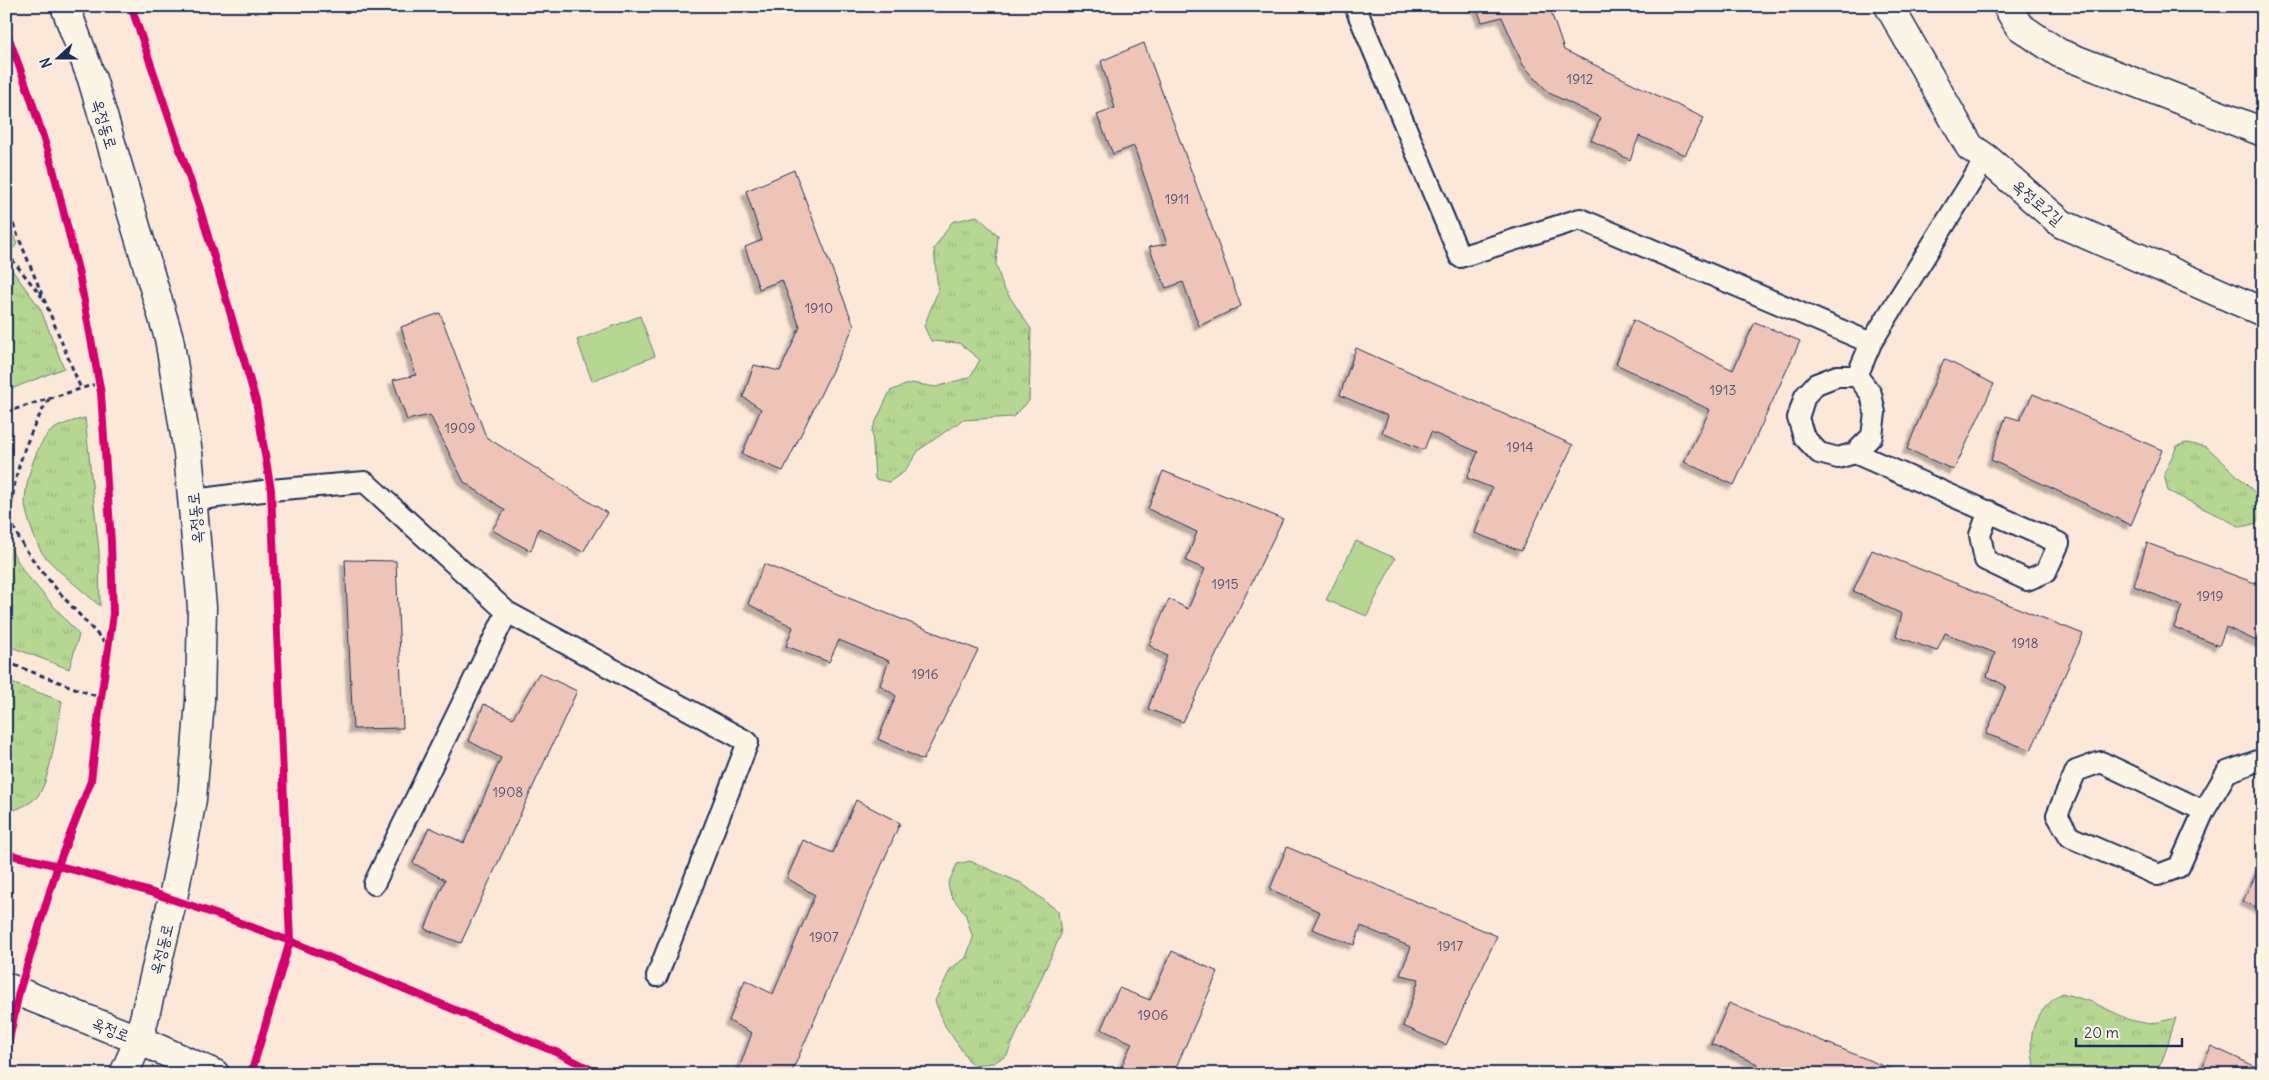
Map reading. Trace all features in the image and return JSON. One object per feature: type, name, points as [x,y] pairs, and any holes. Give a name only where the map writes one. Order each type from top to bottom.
[{"type":"street","name":"옥정동로","points":[[65,6],[92,79],[169,338],[194,500],[202,607],[200,701],[192,799],[173,898],[139,1040],[124,1074]]},
{"type":"street","name":"옥정로2길","points":[[1889,6],[1970,147],[1986,158],[2062,224],[2263,312]]},
{"type":"street","points":[[2007,6],[2020,26],[2059,54],[2263,132]]},
{"type":"street","name":"옥정로","points":[[6,987],[139,1040],[215,1074]]},
{"type":"lane","points":[[1357,11],[1460,257],[1580,219],[1871,343]]},
{"type":"lane","points":[[1857,376],[1871,343],[1986,158]]},
{"type":"lane","points":[[1836,376],[1857,376],[1871,394],[1875,413],[1872,436],[1856,453],[1838,458],[1819,453],[1804,437],[1798,418],[1805,396],[1816,384],[1836,376]]},
{"type":"lane","points":[[1856,453],[1989,511]]},
{"type":"lane","points":[[194,500],[271,490],[366,482],[507,612],[748,742],[657,976]]},
{"type":"lane","points":[[374,884],[507,612]]},
{"type":"lane","points":[[2204,811],[2101,762],[2076,772],[2058,815],[2070,837],[2158,875],[2180,867],[2204,811],[2226,772],[2263,758]]},
{"type":"path","points":[[6,208],[81,389]]},
{"type":"path","points":[[6,252],[45,302]]},
{"type":"path","points":[[97,374],[101,393]]},
{"type":"path","points":[[6,412],[99,383]]},
{"type":"path","points":[[49,399],[37,419],[20,460],[11,517],[19,539],[37,565],[108,647]]},
{"type":"path","points":[[6,662],[101,697]]},
{"type":"green space","points":[[977,216],[998,235],[996,264],[1003,287],[1031,329],[1029,401],[1013,417],[962,420],[919,450],[904,472],[889,482],[875,479],[872,430],[890,391],[911,383],[936,387],[970,377],[980,360],[959,343],[931,341],[924,326],[938,291],[934,249],[952,222]]},
{"type":"green space","points":[[6,219],[17,244],[12,250],[6,242]]},
{"type":"green space","points":[[6,262],[40,308],[64,368],[6,391]]},
{"type":"green space","points":[[640,316],[655,356],[592,381],[577,340]]},
{"type":"green space","points":[[85,418],[99,551],[100,606],[43,554],[37,544],[25,504],[25,495],[35,455],[45,438],[58,427]]},
{"type":"green space","points":[[2186,443],[2207,447],[2263,500],[2257,523],[2241,527],[2168,491],[2164,474],[2177,446]]},
{"type":"green space","points":[[6,541],[24,572],[79,635],[69,669],[6,645]]},
{"type":"green space","points":[[1356,541],[1395,558],[1367,616],[1326,600]]},
{"type":"green space","points":[[6,681],[62,701],[50,766],[42,790],[30,802],[6,814]]},
{"type":"green space","points":[[970,861],[1021,883],[1058,911],[1061,934],[1007,1055],[993,1063],[972,1065],[945,1026],[935,1001],[951,968],[966,958],[973,938],[965,913],[951,896],[948,884],[957,864]]},
{"type":"green space","points":[[2062,993],[2092,1002],[2130,1020],[2150,1024],[2176,1018],[2162,1062],[2153,1074],[2047,1074],[2035,1068],[2031,1045],[2034,1025],[2044,1008]]},
{"type":"building","points":[[1476,6],[1549,6],[1564,50],[1704,118],[1685,155],[1639,136],[1630,160],[1591,140],[1601,118],[1549,93],[1523,65],[1502,17],[1482,22]]},
{"type":"building","points":[[1144,43],[1241,306],[1199,326],[1183,282],[1166,288],[1149,247],[1167,244],[1134,146],[1113,154],[1097,115],[1115,108],[1101,61]]},
{"type":"building","points":[[794,170],[854,326],[783,471],[742,454],[761,409],[743,397],[754,365],[780,371],[800,327],[782,280],[759,289],[745,247],[762,240],[746,191]]},
{"type":"building","points":[[440,313],[486,437],[607,513],[583,552],[539,528],[531,551],[492,530],[505,510],[464,482],[430,415],[407,420],[393,380],[416,375],[401,327]]},
{"type":"building","points":[[1633,320],[1733,370],[1755,322],[1800,341],[1734,485],[1684,462],[1710,410],[1616,364]]},
{"type":"building","points":[[1356,348],[1573,445],[1521,551],[1475,533],[1492,488],[1467,478],[1478,452],[1431,432],[1424,450],[1382,433],[1388,416],[1340,395]]},
{"type":"building","points":[[1944,359],[1994,384],[1954,470],[1907,449]]},
{"type":"building","points":[[2033,394],[2162,450],[2131,525],[1991,460],[2006,416],[2020,420]]},
{"type":"building","points":[[1163,471],[1283,519],[1183,722],[1148,709],[1167,656],[1149,645],[1169,599],[1188,609],[1205,569],[1186,561],[1197,532],[1148,509]]},
{"type":"building","points":[[2147,543],[2263,586],[2263,644],[2226,627],[2219,646],[2174,627],[2182,606],[2134,586]]},
{"type":"building","points":[[1872,550],[2083,634],[2031,750],[1986,734],[2006,686],[1987,676],[1995,653],[1945,633],[1937,651],[1896,636],[1902,614],[1853,591]]},
{"type":"building","points":[[345,560],[396,561],[403,728],[353,729]]},
{"type":"building","points":[[764,564],[978,650],[923,760],[878,739],[896,696],[880,685],[889,661],[839,640],[829,662],[786,646],[793,627],[748,604]]},
{"type":"building","points":[[539,673],[577,691],[461,943],[425,929],[445,880],[413,863],[429,827],[464,843],[501,758],[469,741],[484,704],[513,718]]},
{"type":"building","points":[[856,800],[900,823],[791,1074],[737,1074],[752,1033],[729,1021],[745,980],[773,994],[815,895],[787,878],[803,840],[833,853]]},
{"type":"building","points":[[1287,847],[1497,936],[1446,1045],[1403,1026],[1419,979],[1400,975],[1411,947],[1361,926],[1354,945],[1312,929],[1320,912],[1270,889]]},
{"type":"building","points":[[2263,860],[2263,910],[2243,901]]},
{"type":"building","points":[[1172,951],[1218,972],[1173,1074],[1118,1074],[1132,1043],[1101,1029],[1119,988],[1150,1000]]},
{"type":"building","points":[[1729,1003],[1903,1074],[1756,1074],[1758,1064],[1711,1044]]},
{"type":"building","points":[[2211,1046],[2263,1070],[2263,1074],[2200,1074]]},
{"type":"cycle path","points":[[131,6],[200,209],[256,401],[271,490],[290,941],[558,1053],[600,1074]]},
{"type":"cycle path","points":[[6,30],[52,165],[79,274],[101,393],[111,542],[113,614],[91,781],[58,865],[19,992],[6,1055]]},
{"type":"cycle path","points":[[6,854],[114,881],[184,903],[290,941],[251,1074]]}]
